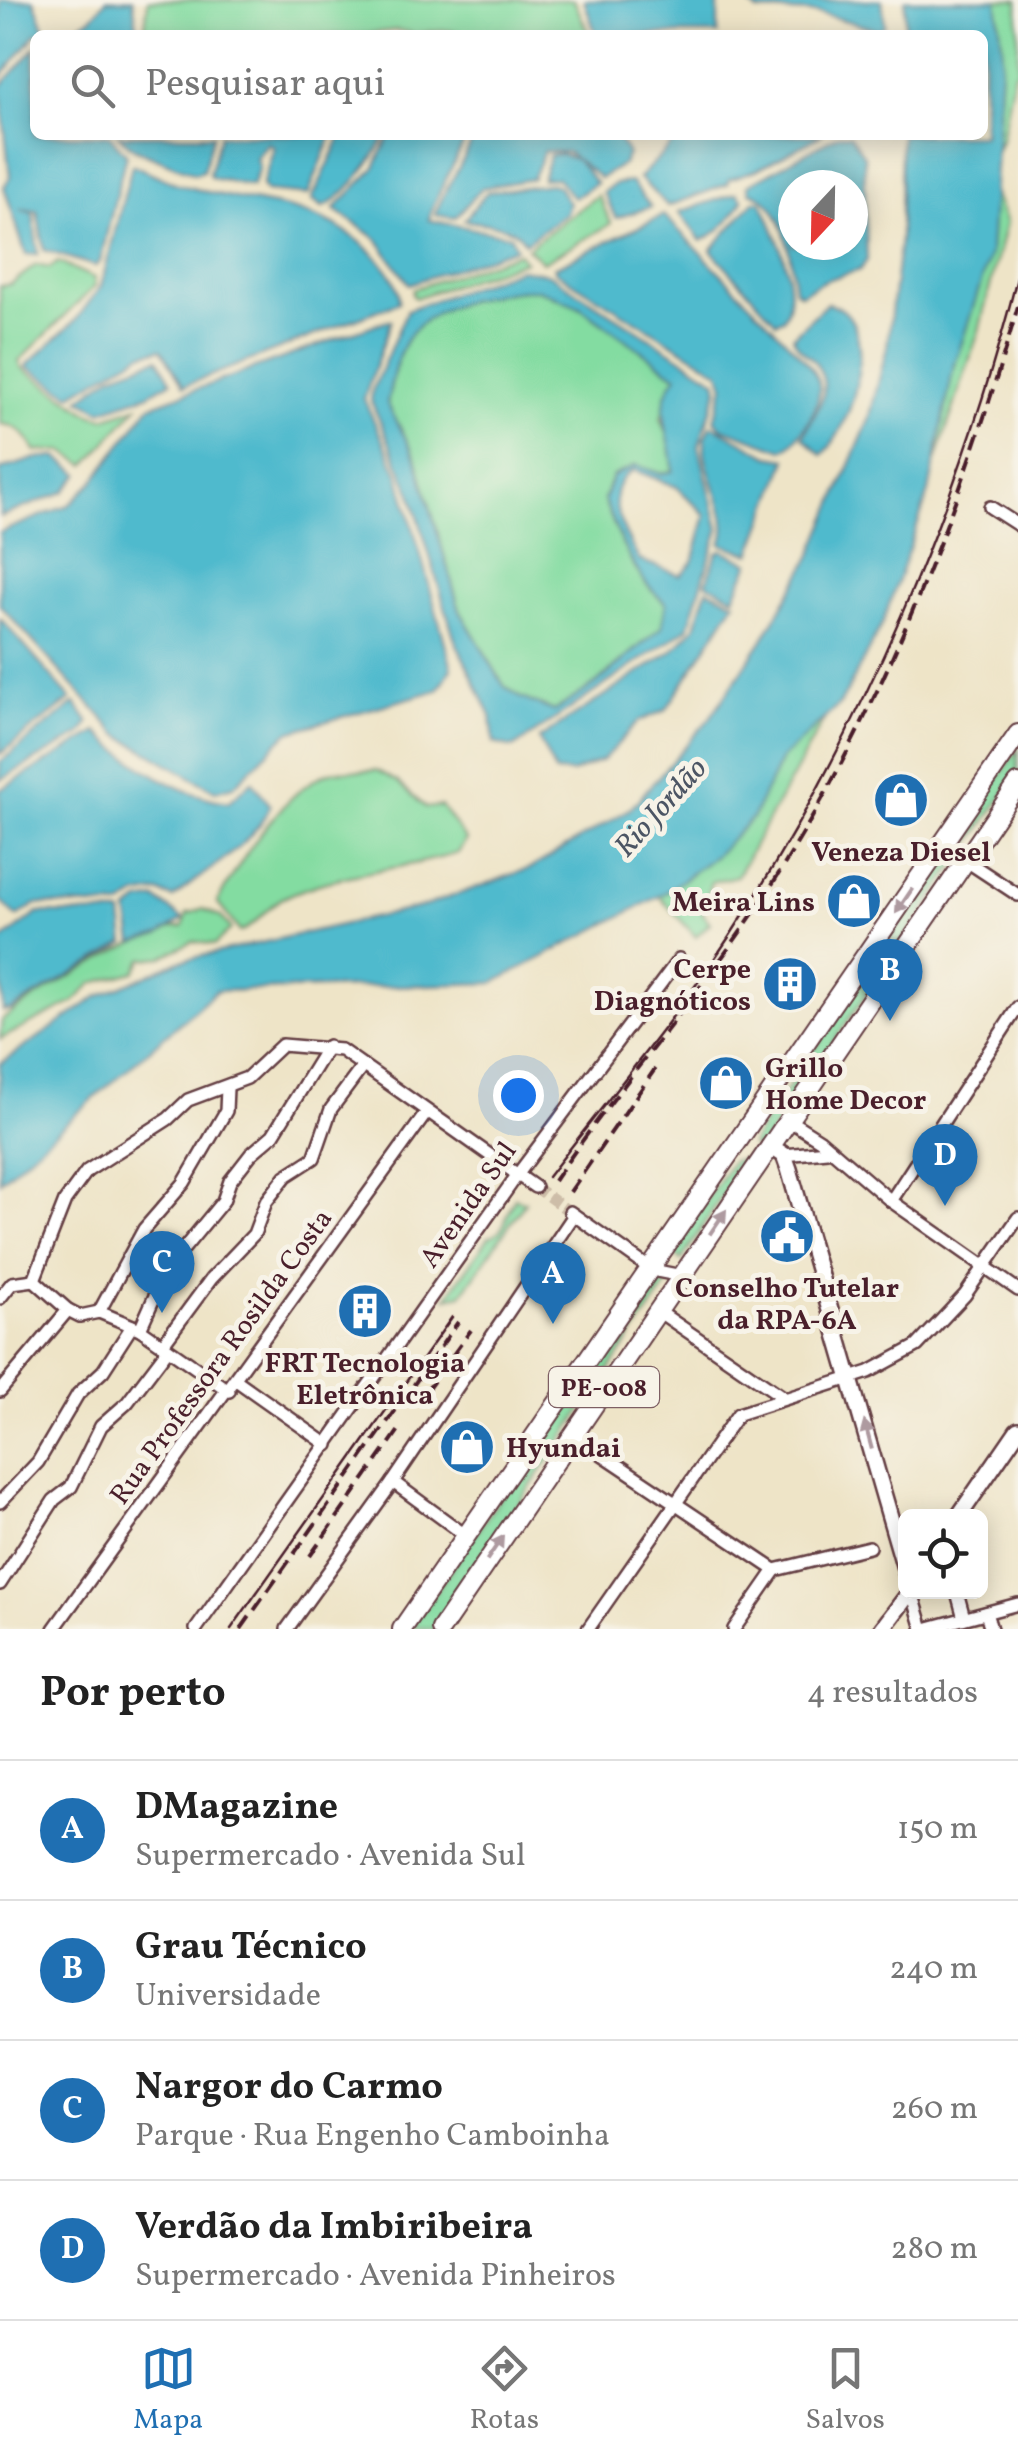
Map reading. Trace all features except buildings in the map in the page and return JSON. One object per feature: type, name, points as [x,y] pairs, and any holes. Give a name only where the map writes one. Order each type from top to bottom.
[{"type":"highway","name":"PE-008","points":[[402,1629],[1018,734]]},
{"type":"highway","name":"PE-008","points":[[441,1629],[571,1433],[777,1150],[787,1119],[1018,784]]},
{"type":"highway","points":[[730,1156],[777,1150]]},
{"type":"main road","points":[[777,1150],[852,1378],[898,1547]]},
{"type":"main road","points":[[964,1509],[1018,1430]]},
{"type":"main road","points":[[892,1529],[898,1535]]},
{"type":"main road","points":[[882,1629],[906,1599]]},
{"type":"street","points":[[990,506],[1018,526]]},
{"type":"street","points":[[965,860],[1018,895]]},
{"type":"street","name":"Avenida Sul","points":[[196,1629],[518,1174],[679,959]]},
{"type":"street","points":[[891,1202],[1018,1007]]},
{"type":"street","points":[[34,1280],[61,1208],[82,1176],[172,1116],[188,1100],[247,1078],[282,1045],[341,1050],[536,1187]]},
{"type":"street","points":[[0,1502],[38,1462],[78,1394],[136,1328],[167,1269],[200,1233],[251,1154],[273,1134],[328,1046]]},
{"type":"street","points":[[0,1584],[54,1500],[71,1487],[101,1426],[128,1402],[211,1279],[254,1234],[266,1202],[286,1176],[314,1158],[331,1109],[363,1066]]},
{"type":"street","points":[[98,1312],[144,1229],[184,1183],[226,1110],[227,1088]]},
{"type":"street","points":[[208,1094],[226,1110]]},
{"type":"street","name":"Rua Professora Rosilda Costa","points":[[54,1629],[427,1112]]},
{"type":"street","points":[[787,1119],[820,1140],[891,1202],[1018,1290]]},
{"type":"street","points":[[777,1150],[827,1150]]},
{"type":"street","points":[[287,1629],[394,1482],[572,1213],[652,1270],[682,1276]]},
{"type":"street","points":[[588,1629],[738,1414],[852,1378],[918,1346],[940,1326],[1018,1218]]},
{"type":"street","points":[[0,1298],[12,1283],[34,1280],[68,1310],[80,1316],[98,1312],[136,1328],[328,1446]]},
{"type":"street","points":[[0,1390],[68,1310]]},
{"type":"street","points":[[658,1311],[783,1397]]},
{"type":"street","points":[[571,1433],[776,1570]]},
{"type":"street","points":[[394,1482],[465,1535]]},
{"type":"street","points":[[734,1629],[776,1570],[868,1548]]},
{"type":"street","points":[[913,1599],[924,1629],[1018,1604]]},
{"type":"street","points":[[959,1599],[964,1618]]},
{"type":"street","points":[[986,1612],[991,1629]]},
{"type":"green space","points":[[148,0],[574,0],[587,30],[397,30],[145,30]]},
{"type":"green space","points":[[985,0],[1018,0],[1018,71],[1014,72],[1001,141],[987,175],[1006,223],[979,331],[931,476],[845,682],[737,876],[711,882],[702,912],[710,923],[696,937],[650,886],[911,497],[955,365],[982,140],[988,140],[988,30],[985,30]]},
{"type":"green space","points":[[598,195],[611,223],[606,227],[543,262],[527,248]]},
{"type":"green space","points":[[519,253],[525,261],[415,298],[412,294],[413,289]]},
{"type":"green space","points":[[58,262],[94,278],[95,286],[19,361],[21,367],[90,414],[104,418],[137,407],[86,465],[63,451],[35,451],[21,432],[0,424],[0,286],[11,284],[36,265],[50,268]]},
{"type":"green space","points":[[538,289],[580,307],[677,376],[661,418],[673,447],[673,471],[661,474],[636,465],[612,477],[604,500],[636,569],[666,604],[662,627],[597,683],[554,711],[521,698],[504,686],[460,611],[416,458],[387,403],[401,351],[420,324],[468,300]]},
{"type":"green space","points":[[1018,749],[1018,774],[759,1150],[751,1145],[758,1132]]},
{"type":"green space","points":[[376,770],[398,782],[426,808],[441,806],[466,840],[458,853],[304,889],[277,901],[240,932],[217,902],[280,810],[296,793],[330,772]]},
{"type":"green space","points":[[203,909],[221,917],[231,929],[215,945],[193,941],[163,957],[143,959],[135,972],[93,983],[74,1002],[0,1039],[2,1020],[17,1010],[120,950],[183,927],[187,914]]},
{"type":"green space","points":[[745,1159],[682,1260],[671,1252],[732,1161]]},
{"type":"green space","points":[[515,1198],[525,1202],[462,1294],[447,1297],[489,1237],[503,1226]]},
{"type":"green space","points":[[654,1274],[667,1285],[434,1629],[411,1627]]},
{"type":"water","points":[[0,0],[34,0],[45,30],[30,30],[30,41],[0,78]]},
{"type":"water","points":[[106,0],[133,0],[137,30],[70,30],[91,18]]},
{"type":"water","points":[[584,0],[718,0],[718,30],[594,30]]},
{"type":"water","points":[[882,0],[885,25],[879,30],[818,13],[758,11],[746,2]]},
{"type":"water","name":"Rio Jordão","points":[[905,0],[997,0],[1002,47],[990,254],[953,370],[929,492],[883,622],[841,703],[781,759],[753,817],[715,856],[665,893],[493,983],[216,991],[0,1181],[0,1064],[97,997],[180,961],[425,906],[531,868],[630,809],[710,718],[762,641],[811,557],[869,420],[887,347],[900,239],[901,140],[988,140],[988,30],[905,30]]},
{"type":"water","points":[[30,54],[30,140],[113,140],[126,154],[100,262],[95,266],[44,250],[37,211],[20,209],[33,213],[38,254],[26,255],[4,187],[10,177],[0,87]]},
{"type":"water","points":[[124,140],[212,140],[203,171],[195,174],[134,149]]},
{"type":"water","points":[[219,140],[330,140],[308,195],[266,191],[262,185],[274,148],[268,143],[256,158],[259,168],[252,186],[212,178],[209,174]]},
{"type":"water","points":[[340,140],[383,140],[340,196],[323,207],[312,199]]},
{"type":"water","points":[[388,140],[465,140],[429,220],[511,236],[516,248],[409,284],[377,239],[334,209],[374,169]]},
{"type":"water","points":[[472,140],[618,140],[628,154],[623,164],[600,178],[567,152],[544,151],[532,179],[482,188],[455,218],[435,215]]},
{"type":"water","points":[[676,140],[813,140],[756,170],[729,179],[728,184],[668,206],[639,178]]},
{"type":"water","points":[[829,140],[853,140],[864,156],[864,170],[778,170],[778,218],[762,198],[750,192],[748,185]]},
{"type":"water","points":[[550,155],[577,160],[596,183],[574,198],[557,178],[542,179]]},
{"type":"water","points":[[132,165],[175,183],[284,207],[334,225],[358,240],[384,265],[396,285],[399,302],[184,386],[161,349],[141,354],[71,395],[26,366],[76,320],[101,286]]},
{"type":"water","points":[[631,182],[651,207],[616,218],[603,192],[615,184]]},
{"type":"water","points":[[558,186],[569,204],[566,213],[525,243],[507,228],[464,220],[487,192]]},
{"type":"water","points":[[737,193],[743,200],[735,213],[701,241],[679,212]]},
{"type":"water","points":[[754,201],[761,201],[778,242],[778,260],[784,260],[788,276],[790,291],[783,319],[776,322],[711,250]]},
{"type":"water","points":[[664,215],[817,377],[815,409],[804,429],[783,450],[722,428],[714,420],[724,386],[720,372],[556,272],[554,267]]},
{"type":"water","points":[[790,260],[867,260],[860,270],[826,280],[800,294],[795,290]]},
{"type":"water","points":[[520,269],[549,274],[716,380],[718,388],[699,446],[719,529],[688,628],[513,748],[494,743],[491,716],[455,640],[410,490],[371,401],[407,310]],"holes":[[[538,289],[580,307],[677,376],[669,388],[664,411],[673,471],[661,474],[636,465],[612,477],[604,500],[636,569],[666,604],[662,627],[597,683],[554,711],[521,698],[504,686],[460,611],[416,458],[387,403],[401,351],[420,324],[468,300]],[[634,470],[677,487],[706,515],[693,562],[680,575],[639,560],[622,524],[617,512],[617,489]]]},
{"type":"water","points":[[827,303],[845,312],[855,327],[859,349],[858,373],[845,421],[822,455],[803,437],[822,400],[824,382],[814,361],[793,336]]},
{"type":"water","points":[[391,321],[364,399],[398,473],[452,668],[438,690],[288,732],[234,786],[215,791],[117,734],[0,605],[0,532],[69,505],[94,481],[150,406]]},
{"type":"water","points":[[158,358],[171,381],[147,395],[101,411],[80,399],[112,375]]},
{"type":"water","points":[[712,425],[769,456],[787,459],[751,554],[721,544],[723,514],[705,452]]},
{"type":"water","points":[[57,457],[80,474],[64,492],[0,517],[0,470],[37,458]]},
{"type":"water","points":[[722,550],[750,563],[734,597],[706,583],[717,553]]},
{"type":"water","points":[[707,589],[735,602],[666,710],[639,721],[603,760],[572,773],[555,772],[539,739],[672,651],[695,627]]},
{"type":"water","points":[[0,618],[71,699],[0,754]]},
{"type":"water","points":[[75,703],[89,723],[81,734],[0,780],[0,762]]},
{"type":"water","points":[[97,732],[142,767],[176,786],[229,802],[252,781],[270,805],[241,844],[173,898],[158,892],[137,896],[120,907],[36,904],[17,917],[0,900],[0,790]]},
{"type":"water","points":[[156,899],[183,919],[160,935],[133,943],[128,911],[140,902]]},
{"type":"water","points":[[38,913],[122,914],[125,943],[11,1010],[3,1011],[0,942]]},
{"type":"tunnel","points":[[535,1187],[570,1212]]},
{"type":"tram line","points":[[548,1177],[710,965],[778,858],[822,779],[901,616],[936,531],[967,446],[1018,274]]},
{"type":"tram line","points":[[231,1629],[452,1317]]},
{"type":"railway","points":[[554,1181],[755,911],[820,804],[919,596],[972,452],[1018,306]]},
{"type":"railway","points":[[570,1192],[655,1069]]},
{"type":"railway","points":[[241,1629],[458,1322]]},
{"type":"railway","points":[[425,1393],[471,1330]]},
{"type":"railway","points":[[310,1556],[399,1430]]},
{"type":"place","name":"Veneza Diesel","points":[[901,800]]},
{"type":"place","name":"Meira Lins","points":[[854,901]]},
{"type":"place","name":"Cerpe Diagnóticos","points":[[790,984]]},
{"type":"place","name":"Grau Técnico","points":[[890,1021]]},
{"type":"place","name":"Grillo Home Decor","points":[[726,1083]]},
{"type":"place","name":"Verdão da Imbiribeira","points":[[945,1206]]},
{"type":"place","name":"Conselho Tutelar da RPA-6A","points":[[787,1236]]},
{"type":"place","name":"FRT Tecnologia Eletrônica","points":[[365,1311]]},
{"type":"place","name":"Nargor do Carmo","points":[[162,1313]]},
{"type":"place","name":"DMagazine","points":[[553,1324]]},
{"type":"place","name":"Hyundai","points":[[467,1447]]}]
